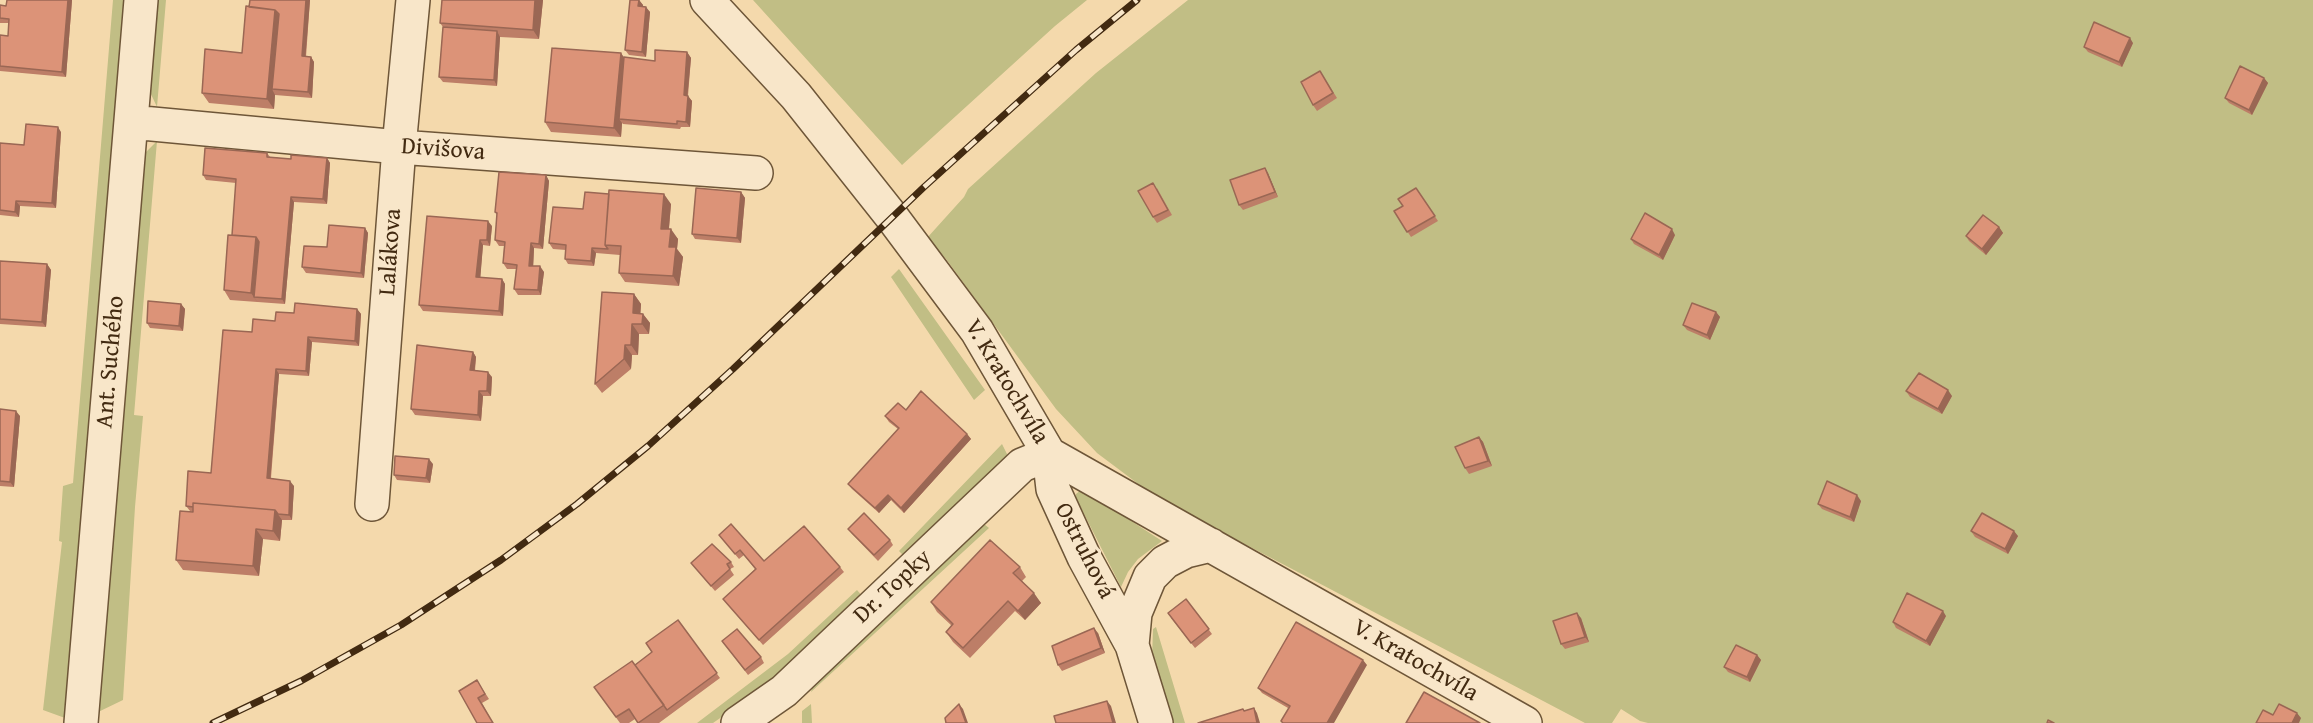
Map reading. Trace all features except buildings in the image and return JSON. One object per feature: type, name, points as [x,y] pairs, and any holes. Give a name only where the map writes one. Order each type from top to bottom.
[{"type":"street","name":"Ant. Suchého","points":[[81,723],[141,0]]},
{"type":"street","name":"Lalákova","points":[[372,504],[399,147],[413,0]]},
{"type":"street","name":"V. Kratochvíla","points":[[707,0],[796,96],[906,236],[976,331],[1049,454],[1525,723]]},
{"type":"street","name":"Divišova","points":[[131,123],[399,147],[756,173]]},
{"type":"street","name":"Ostruhová","points":[[1049,454],[1053,489],[1084,557],[1132,645],[1156,723]]},
{"type":"street","name":"Dr. Topky","points":[[738,723],[784,691],[1022,465],[1049,454]]},
{"type":"street","name":"Ostruhová","points":[[1132,645],[1135,613],[1150,577],[1165,562],[1186,551],[1211,545]]},
{"type":"street","points":[[784,691],[786,723]]},
{"type":"shaded area","points":[[113,0],[124,0],[65,718],[43,710],[62,542],[59,541],[63,486],[73,483]]},
{"type":"shaded area","points":[[157,0],[166,0],[157,107],[150,92]]},
{"type":"shaded area","points":[[753,0],[1087,0],[1055,26],[902,165]]},
{"type":"shaded area","points":[[1188,0],[2313,0],[2313,723],[1648,723],[1640,721],[1621,709],[1612,723],[1585,723],[1235,539],[1141,486],[1097,453],[1056,409],[946,259],[927,238],[964,197],[968,189],[1096,73]]},
{"type":"shaded area","points":[[157,141],[134,415],[143,416],[123,700],[94,714],[116,505],[143,155]]},
{"type":"shaded area","points":[[899,269],[985,390],[974,400],[891,277]]},
{"type":"shaded area","points":[[1002,444],[1008,456],[905,557],[899,551]]},
{"type":"shaded area","points":[[1082,489],[1162,541],[1138,559],[1128,572],[1121,587],[1076,498],[1076,494]]},
{"type":"shaded area","points":[[984,524],[989,528],[811,692],[814,680]]},
{"type":"shaded area","points":[[857,590],[864,598],[759,691],[713,723],[697,723],[788,654]]},
{"type":"shaded area","points":[[1156,627],[1185,723],[1172,723],[1152,658],[1153,629]]},
{"type":"shaded area","points":[[811,704],[812,723],[802,723],[802,711]]},
{"type":"railway","points":[[213,723],[301,681],[401,625],[501,560],[577,504],[648,446],[733,369],[924,187],[1076,50],[1137,0]]}]
